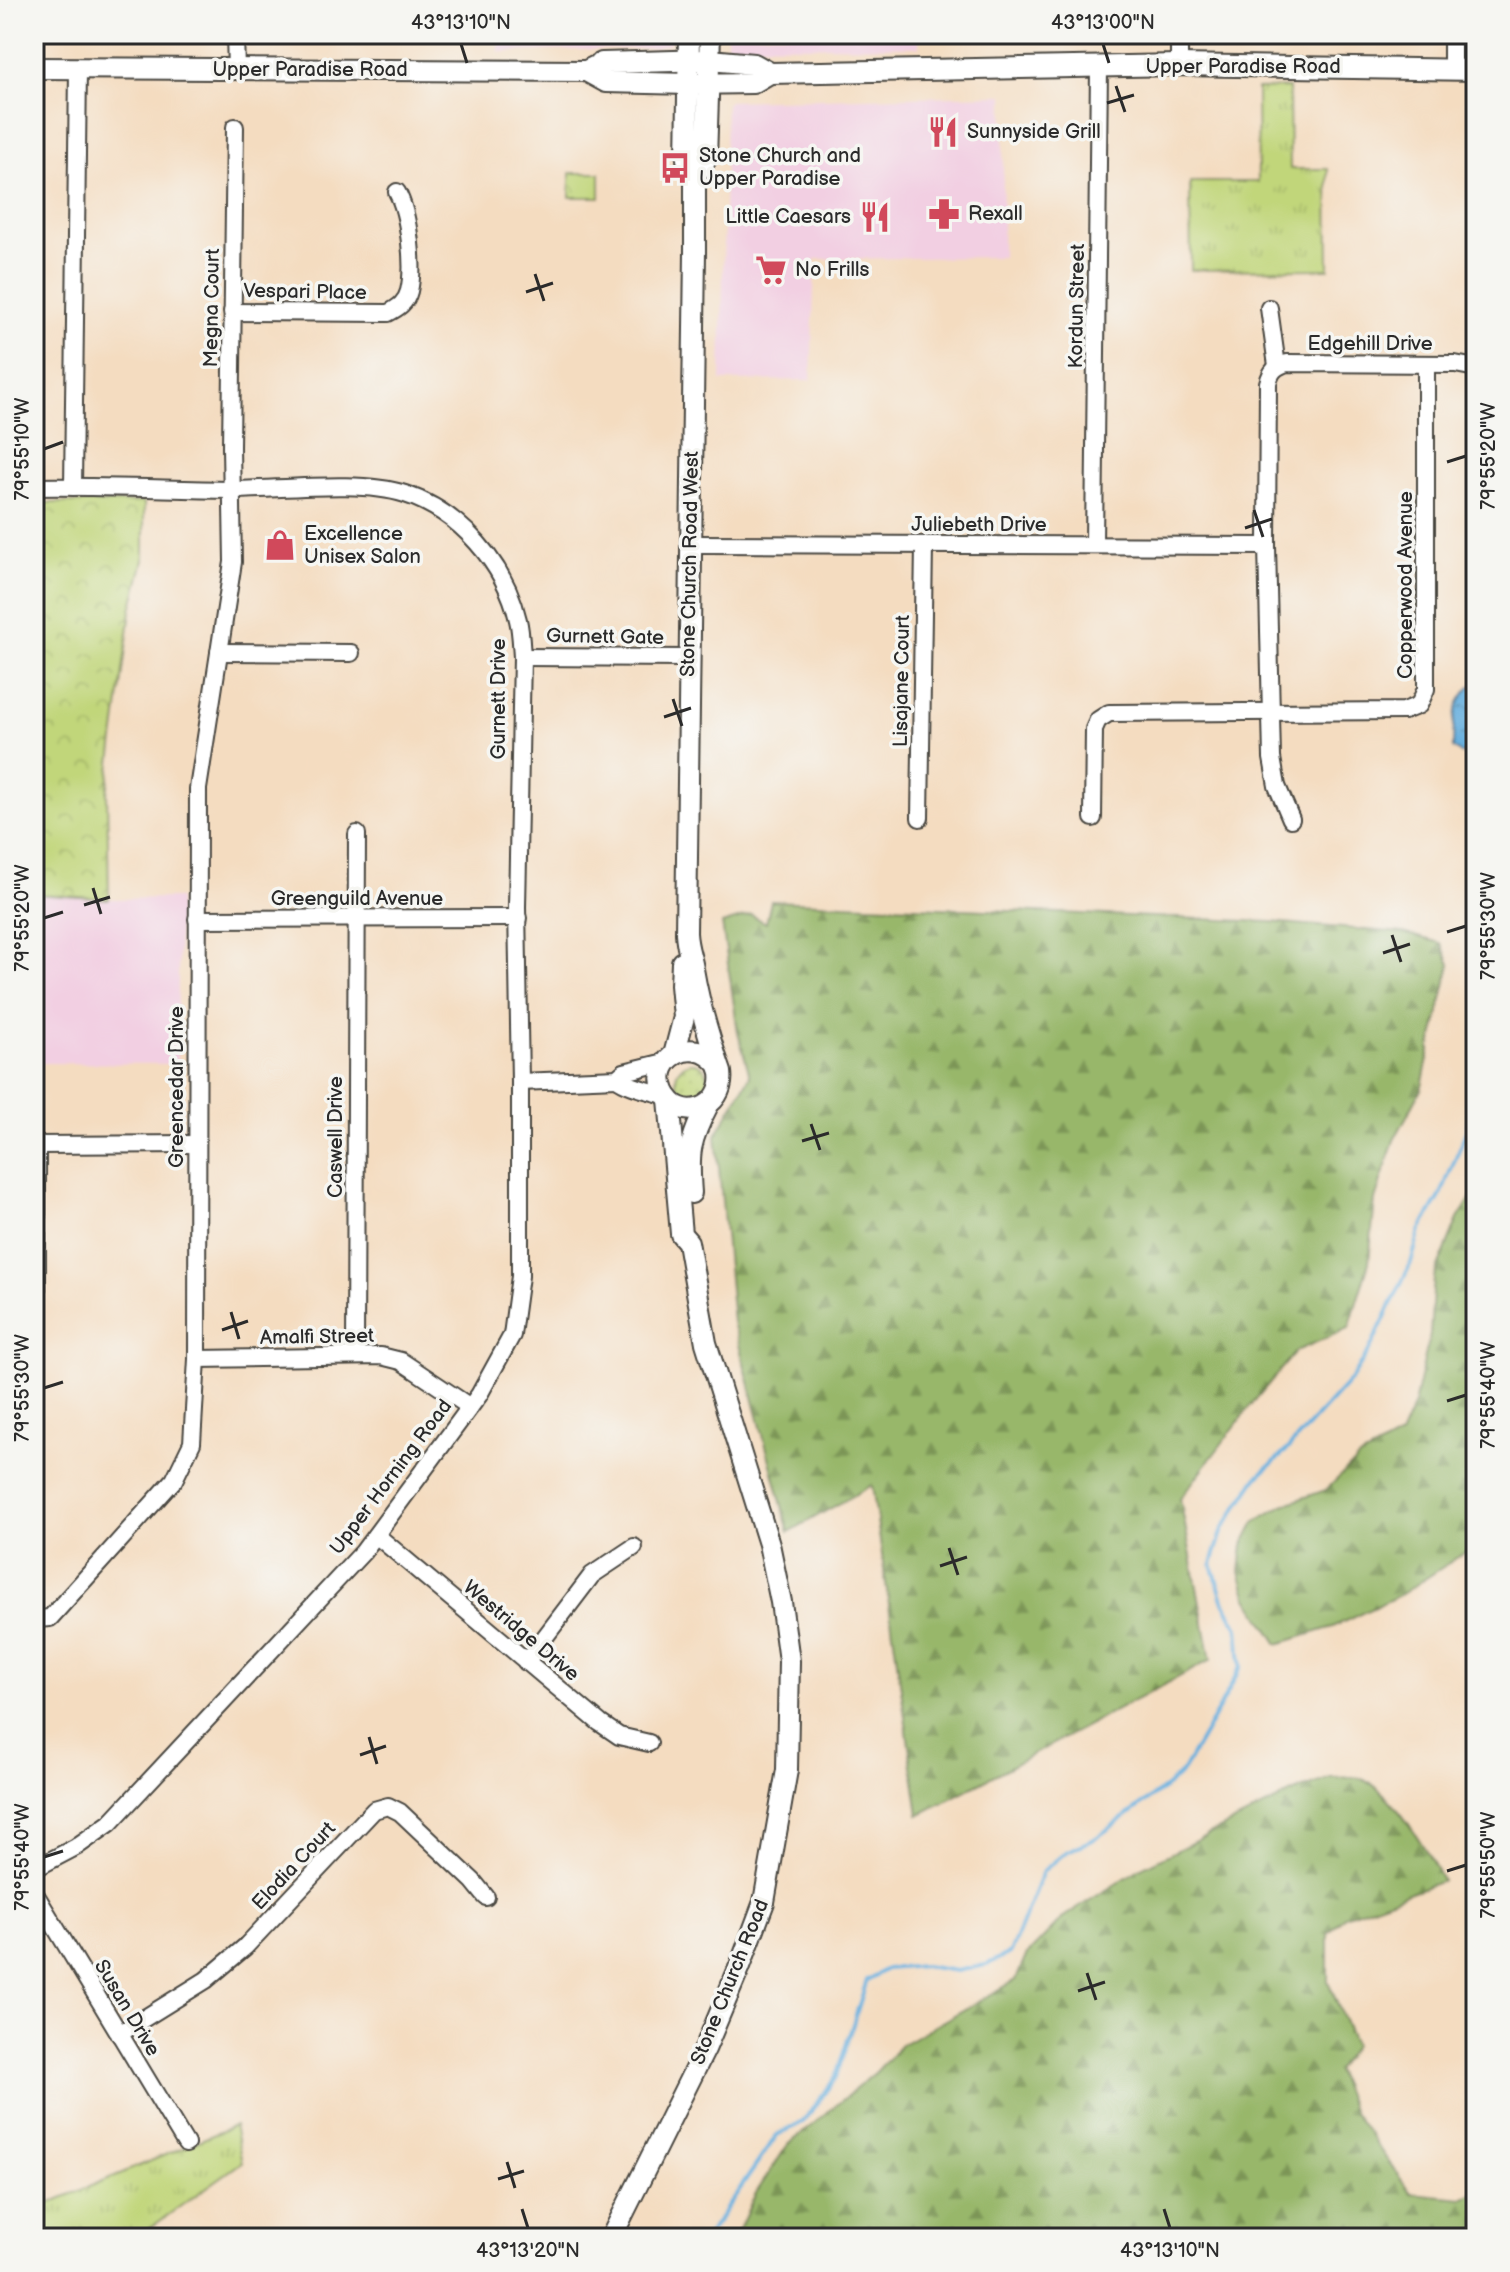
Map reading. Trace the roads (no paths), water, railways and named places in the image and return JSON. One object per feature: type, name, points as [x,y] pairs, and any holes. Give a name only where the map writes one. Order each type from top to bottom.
[{"type":"main road","name":"Stone Church Road West","points":[[689,34],[688,61],[699,84]]},
{"type":"main road","name":"Stone Church Road West","points":[[687,951],[695,176],[687,159],[699,84],[710,60],[710,34]]},
{"type":"main road","name":"Upper Paradise Road","points":[[34,68],[586,71],[602,63],[710,60],[754,64],[770,73]]},
{"type":"main road","name":"Upper Paradise Road","points":[[586,71],[606,82],[699,84],[753,83],[770,73],[1179,65],[1476,70]]},
{"type":"main road","points":[[687,951],[693,966],[697,996],[721,1072],[722,1086],[708,1105],[687,1109],[668,1098],[662,1075],[683,1030],[681,966],[687,951]]},
{"type":"main road","points":[[672,1058],[688,1049],[698,1050],[717,1063]]},
{"type":"main road","name":"Stone Church Road","points":[[611,2238],[705,2049],[740,1966],[764,1902],[787,1770],[789,1661],[781,1602],[769,1544],[706,1343],[688,1242],[681,1234],[668,1098]]},
{"type":"main road","name":"Stone Church Road","points":[[688,1242],[695,1234],[690,1147],[693,1131],[708,1105]]},
{"type":"street","points":[[235,34],[236,70]]},
{"type":"street","points":[[1179,34],[1179,65]]},
{"type":"street","points":[[1452,34],[1452,69]]},
{"type":"street","name":"Kordun Street","points":[[1094,545],[1099,67]]},
{"type":"street","points":[[73,487],[78,69]]},
{"type":"street","name":"Megna Court","points":[[230,490],[235,127]]},
{"type":"street","name":"Vespari Place","points":[[232,312],[388,313],[401,307],[409,292],[410,238],[405,206],[397,192]]},
{"type":"street","points":[[1269,308],[1277,366],[1268,383],[1267,546],[1274,775],[1280,798],[1291,819]]},
{"type":"street","name":"Edgehill Drive","points":[[1277,366],[1287,363],[1455,364],[1476,368]]},
{"type":"street","name":"Copperwood Avenue","points":[[1272,711],[1404,711],[1419,705],[1426,689],[1426,364]]},
{"type":"street","name":"Gurnett Drive","points":[[34,487],[360,488],[403,493],[438,509],[470,536],[492,561],[509,590],[519,622],[522,657],[518,918],[520,1082]]},
{"type":"street","name":"Greencedar Drive","points":[[34,1616],[37,1619],[50,1618],[174,1480],[192,1443],[197,1359],[198,789],[233,562],[230,490]]},
{"type":"street","name":"Juliebeth Drive","points":[[691,544],[1267,546]]},
{"type":"street","name":"Lisajane Court","points":[[920,818],[924,545]]},
{"type":"street","points":[[219,652],[351,653]]},
{"type":"street","name":"Gurnett Gate","points":[[522,657],[688,658]]},
{"type":"street","points":[[1093,818],[1094,729],[1098,720],[1106,714],[1114,711],[1272,711]]},
{"type":"street","name":"Caswell Drive","points":[[355,1355],[357,834]]},
{"type":"street","name":"Greenguild Avenue","points":[[197,919],[518,918]]},
{"type":"street","points":[[520,1082],[617,1078],[624,1072],[672,1058]]},
{"type":"street","points":[[617,1078],[625,1084],[668,1098]]},
{"type":"street","name":"Upper Horning Road","points":[[34,1869],[76,1847],[110,1823],[376,1535],[470,1407],[499,1362],[512,1335],[520,1276],[520,1082]]},
{"type":"street","points":[[34,1364],[36,1145],[196,1144]]},
{"type":"street","name":"Amalfi Street","points":[[197,1359],[381,1356],[401,1361],[470,1407]]},
{"type":"street","name":"Westridge Drive","points":[[376,1535],[609,1730],[619,1736],[649,1743]]},
{"type":"street","points":[[526,1662],[592,1575],[634,1547]]},
{"type":"street","name":"Elodia Court","points":[[119,2034],[206,1980],[245,1947],[374,1810],[388,1806],[400,1812],[486,1897]]},
{"type":"street","name":"Susan Drive","points":[[34,1892],[186,2144]]},
{"type":"water","points":[[1471,686],[1476,686],[1476,743],[1461,754],[1453,748],[1454,722],[1460,700]]},
{"type":"waterway","points":[[706,2238],[777,2135],[803,2122],[836,2077],[867,1980],[886,1969],[924,1966],[956,1971],[986,1965],[1010,1953],[1043,1871],[1066,1852],[1096,1838],[1182,1772],[1241,1666],[1238,1628],[1223,1600],[1212,1564],[1223,1529],[1258,1476],[1283,1454],[1352,1378],[1368,1353],[1411,1263],[1420,1231],[1441,1195],[1467,1129],[1476,1085]]},
{"type":"place","name":"Sunnyside Grill","points":[[943,132]]},
{"type":"place","name":"Stone Church and Upper Paradise","points":[[675,168]]},
{"type":"place","name":"Rexall","points":[[944,214]]},
{"type":"place","name":"Little Caesars","points":[[875,217]]},
{"type":"place","name":"No Frills","points":[[771,270]]},
{"type":"place","name":"Excellence Unisex Salon","points":[[280,545]]}]
